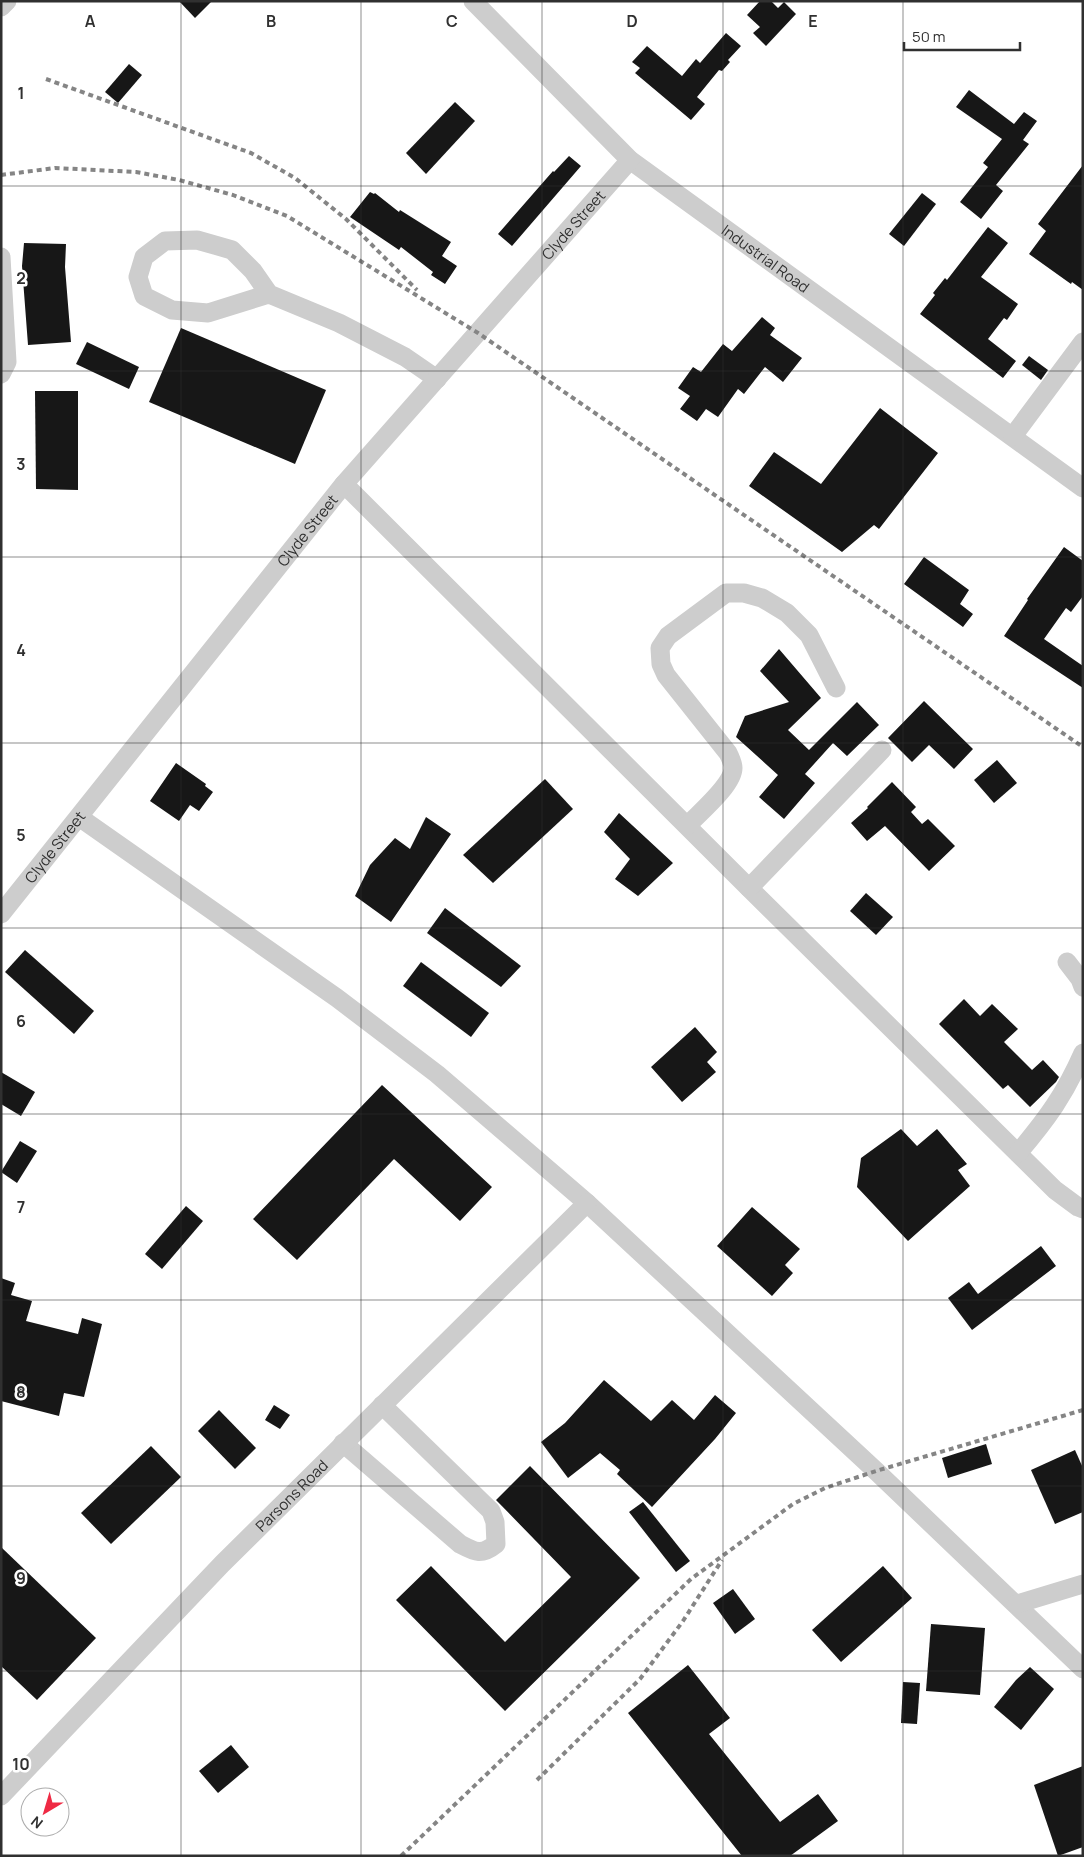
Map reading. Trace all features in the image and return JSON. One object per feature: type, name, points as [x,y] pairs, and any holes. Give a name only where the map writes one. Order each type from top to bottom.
[{"type":"street","points":[[1,8],[8,1]]},
{"type":"street","name":"Industrial Road","points":[[480,3],[630,160],[1083,488]]},
{"type":"street","name":"Clyde Street","points":[[1,914],[344,484],[630,160]]},
{"type":"street","points":[[269,294],[208,313],[172,310],[144,296],[138,277],[144,258],[165,241],[197,240],[232,250],[253,271],[269,294],[339,323],[405,357],[437,379]]},
{"type":"street","points":[[1,257],[7,362],[1,374]]},
{"type":"street","points":[[1013,436],[1083,342]]},
{"type":"street","points":[[344,484],[1055,1190],[1078,1207],[1083,1208]]},
{"type":"street","points":[[688,825],[726,784],[731,777],[734,766],[728,753],[666,675],[661,664],[660,648],[668,636],[726,594],[744,593],[762,598],[787,613],[809,635],[836,688]]},
{"type":"street","points":[[749,888],[882,750]]},
{"type":"street","points":[[80,817],[328,992],[437,1074],[587,1203],[869,1464],[1083,1669]]},
{"type":"street","points":[[1067,962],[1080,979],[1083,987]]},
{"type":"street","points":[[1018,1153],[1057,1104],[1071,1081],[1083,1053]]},
{"type":"street","name":"Parsons Road","points":[[1,1796],[222,1564],[587,1203]]},
{"type":"street","points":[[343,1443],[460,1544],[475,1552],[487,1551],[496,1544],[495,1522],[491,1511],[382,1405]]},
{"type":"street","points":[[1017,1604],[1083,1584]]},
{"type":"building","points":[[179,1],[212,1],[195,18]]},
{"type":"building","points":[[760,1],[771,1],[778,8],[784,2],[796,14],[766,46],[753,33],[760,27],[747,15]]},
{"type":"building","points":[[726,33],[741,46],[728,60],[730,62],[722,71],[719,70],[697,97],[705,104],[691,120],[635,73],[640,68],[632,62],[647,46],[682,76],[696,59],[700,63]]},
{"type":"building","points":[[129,64],[142,75],[118,103],[105,92]]},
{"type":"building","points":[[969,90],[1014,124],[1024,112],[1037,121],[1023,140],[1029,144],[996,185],[1003,191],[981,219],[960,202],[988,167],[983,163],[1002,139],[956,107]]},
{"type":"building","points":[[455,102],[475,121],[426,174],[406,153]]},
{"type":"building","points":[[569,156],[581,166],[512,246],[498,234],[553,171]]},
{"type":"building","points":[[1083,165],[1083,290],[1072,282],[1071,284],[1029,254],[1046,231],[1038,224]]},
{"type":"building","points":[[370,192],[375,193],[399,212],[400,210],[451,242],[442,256],[457,266],[445,284],[431,275],[433,272],[401,247],[399,250],[350,217]]},
{"type":"building","points":[[922,193],[936,204],[904,246],[889,234]]},
{"type":"building","points":[[988,227],[1008,243],[981,277],[1018,304],[1007,320],[1004,318],[988,339],[1016,361],[1003,378],[920,314],[935,295],[933,293],[945,278],[947,280]]},
{"type":"building","points":[[24,243],[66,244],[65,267],[71,342],[28,345],[22,266]]},
{"type":"building","points":[[762,317],[775,328],[770,335],[802,358],[783,382],[765,367],[744,394],[738,389],[718,417],[706,409],[697,421],[680,409],[690,396],[678,388],[693,367],[701,372],[723,344],[732,351]]},
{"type":"building","points":[[181,328],[326,390],[295,464],[149,402]]},
{"type":"building","points":[[87,342],[139,367],[129,389],[76,364]]},
{"type":"building","points":[[1029,356],[1048,370],[1041,380],[1022,365]]},
{"type":"building","points":[[35,391],[78,391],[78,490],[36,489]]},
{"type":"building","points":[[880,408],[938,453],[879,529],[874,525],[842,552],[749,486],[774,452],[821,484]]},
{"type":"building","points":[[1064,547],[1083,561],[1083,596],[1071,612],[1066,608],[1044,639],[1083,666],[1083,688],[1004,636],[1027,599]]},
{"type":"building","points":[[924,557],[969,590],[960,604],[973,614],[963,627],[904,584]]},
{"type":"building","points":[[779,649],[821,698],[788,730],[809,750],[857,702],[879,725],[847,756],[833,743],[805,774],[815,783],[784,819],[759,797],[778,775],[736,737],[745,716],[789,702],[760,671]]},
{"type":"building","points":[[924,701],[973,749],[954,769],[929,745],[912,762],[888,738]]},
{"type":"building","points":[[997,760],[1017,783],[994,803],[974,780]]},
{"type":"building","points":[[176,763],[206,784],[205,786],[213,792],[199,811],[190,805],[179,821],[150,801]]},
{"type":"building","points":[[545,779],[573,809],[493,883],[463,855]]},
{"type":"building","points":[[892,782],[916,807],[911,812],[922,824],[928,819],[955,846],[929,871],[885,826],[867,841],[851,823]]},
{"type":"building","points":[[619,813],[673,863],[638,896],[615,879],[630,859],[604,832]]},
{"type":"building","points":[[426,817],[451,834],[391,922],[355,896],[370,865],[395,838],[410,849]]},
{"type":"building","points":[[866,893],[893,917],[876,935],[850,911]]},
{"type":"building","points":[[445,908],[521,966],[501,987],[427,933]]},
{"type":"building","points":[[25,950],[94,1011],[74,1034],[5,972]]},
{"type":"building","points":[[421,962],[489,1013],[471,1037],[403,986]]},
{"type":"building","points":[[964,999],[980,1016],[992,1004],[1018,1029],[1004,1042],[1032,1070],[1043,1060],[1059,1077],[1030,1107],[1008,1085],[1003,1089],[939,1024]]},
{"type":"building","points":[[695,1027],[717,1052],[707,1062],[716,1072],[682,1102],[651,1067]]},
{"type":"building","points":[[1,1072],[35,1092],[21,1116],[1,1104]]},
{"type":"building","points":[[382,1085],[492,1187],[460,1221],[394,1159],[297,1260],[253,1219]]},
{"type":"building","points":[[901,1129],[917,1146],[937,1129],[967,1164],[958,1170],[970,1186],[908,1241],[857,1187],[861,1158]]},
{"type":"building","points":[[20,1141],[37,1151],[17,1183],[1,1172]]},
{"type":"building","points":[[186,1206],[203,1221],[162,1269],[145,1254]]},
{"type":"building","points":[[752,1207],[800,1249],[785,1265],[793,1273],[772,1296],[717,1246]]},
{"type":"building","points":[[1041,1246],[1056,1266],[972,1330],[948,1298],[969,1282],[978,1294]]},
{"type":"building","points":[[1,1278],[15,1283],[11,1295],[32,1301],[26,1321],[78,1334],[82,1318],[102,1324],[84,1397],[64,1393],[59,1416],[1,1401]]},
{"type":"building","points":[[604,1380],[651,1421],[672,1400],[694,1420],[715,1395],[736,1413],[715,1439],[652,1507],[617,1474],[620,1470],[600,1453],[568,1478],[541,1442],[565,1423]]},
{"type":"building","points":[[274,1405],[290,1415],[280,1429],[265,1420]]},
{"type":"building","points":[[219,1410],[256,1448],[235,1469],[198,1431]]},
{"type":"building","points":[[986,1444],[992,1464],[948,1478],[942,1458]]},
{"type":"building","points":[[151,1446],[181,1477],[111,1544],[81,1513]]},
{"type":"building","points":[[1075,1450],[1083,1468],[1083,1512],[1055,1524],[1031,1470]]},
{"type":"building","points":[[530,1466],[640,1578],[505,1711],[396,1600],[431,1566],[505,1642],[571,1577],[496,1500]]},
{"type":"building","points":[[643,1502],[690,1561],[676,1572],[629,1512]]},
{"type":"building","points":[[1,1547],[96,1638],[37,1700],[1,1666]]},
{"type":"building","points":[[883,1566],[912,1598],[841,1662],[812,1630]]},
{"type":"building","points":[[733,1589],[755,1619],[735,1634],[713,1603]]},
{"type":"building","points":[[931,1624],[985,1628],[980,1695],[926,1691]]},
{"type":"building","points":[[688,1665],[730,1718],[709,1734],[780,1822],[818,1794],[838,1821],[790,1856],[742,1856],[628,1713]]},
{"type":"building","points":[[1030,1667],[1054,1689],[1021,1730],[994,1707],[1016,1680]]},
{"type":"building","points":[[903,1682],[920,1683],[917,1724],[901,1723]]},
{"type":"building","points":[[231,1745],[249,1767],[218,1793],[199,1771]]},
{"type":"building","points":[[1083,1766],[1083,1847],[1058,1856],[1034,1785]]},
{"type":"railway","points":[[46,79],[251,153],[295,178],[346,219],[417,290]]},
{"type":"railway","points":[[1,175],[55,168],[136,172],[179,180],[233,195],[287,216],[478,333],[1083,747]]},
{"type":"railway","points":[[401,1856],[691,1579],[793,1504],[825,1488],[876,1471],[1083,1410]]},
{"type":"railway","points":[[537,1780],[640,1679],[683,1621],[722,1560]]}]
